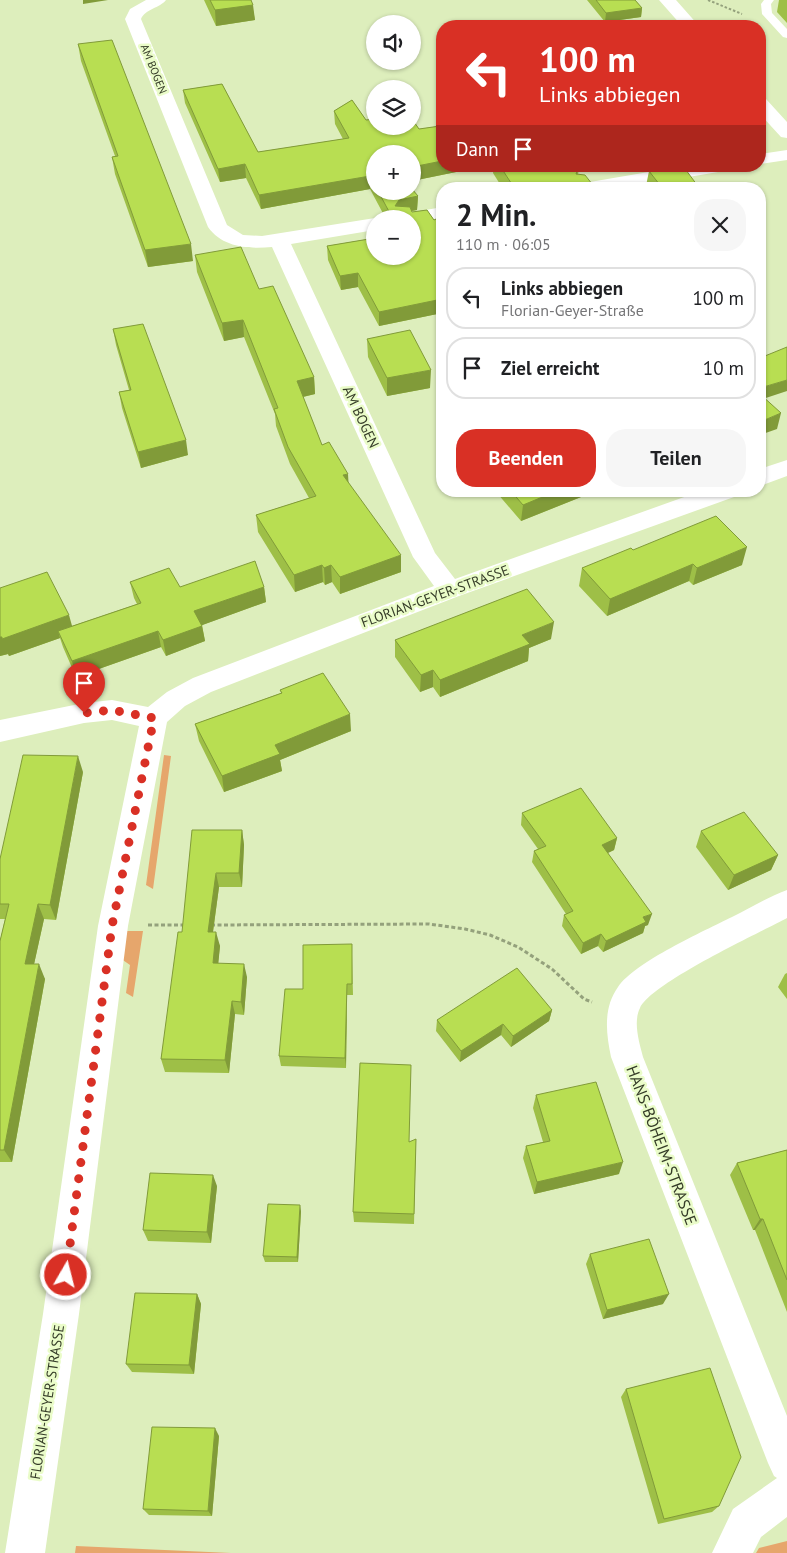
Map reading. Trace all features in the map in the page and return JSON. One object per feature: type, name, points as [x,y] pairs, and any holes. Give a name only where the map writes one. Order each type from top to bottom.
[{"type":"street","name":"AM BOGEN","points":[[158,0],[136,12],[133,20],[218,227],[230,238],[241,242],[279,240],[366,226]]},
{"type":"street","points":[[667,0],[685,20]]},
{"type":"street","points":[[766,110],[787,133]]},
{"type":"street","points":[[766,158],[787,155]]},
{"type":"street","points":[[625,182],[683,172]]},
{"type":"street","points":[[421,216],[436,214]]},
{"type":"street","name":"AM BOGEN","points":[[279,240],[425,556],[450,590]]},
{"type":"street","points":[[766,476],[787,468]]},
{"type":"street","name":"FLORIAN-GEYER-STRASSE","points":[[25,1553],[63,1294],[112,926],[154,718],[162,708],[175,698],[202,685],[450,590],[709,497]]},
{"type":"street","points":[[0,731],[84,713],[112,710],[154,718]]},
{"type":"street","name":"HANS-BÖHEIM-STRASSE","points":[[787,903],[651,975],[629,996],[623,1013],[621,1032],[627,1057],[787,1463]]},
{"type":"street","points":[[732,1553],[747,1523],[787,1493]]},
{"type":"lane","points":[[770,0],[766,4],[767,14],[787,35]]},
{"type":"path","points":[[202,925],[429,924],[465,929],[490,935],[518,947],[552,969],[584,999],[623,1013]]},
{"type":"path","points":[[112,926],[192,925]]},
{"type":"shaded area","points":[[164,755],[171,756],[153,889],[146,885]]},
{"type":"shaded area","points":[[121,931],[143,931],[133,997],[126,993],[130,965],[117,956]]},
{"type":"shaded area","points":[[787,1541],[787,1553],[756,1553],[759,1548]]},
{"type":"shaded area","points":[[76,1546],[231,1553],[75,1553]]},
{"type":"building","points":[[210,0],[251,0],[253,5],[215,10]]},
{"type":"building","points":[[596,0],[635,0],[642,8],[606,13]]},
{"type":"building","points":[[112,40],[191,244],[145,250],[112,157],[118,156],[78,44]]},
{"type":"building","points":[[222,84],[258,152],[349,138],[334,111],[352,100],[366,120],[366,135],[421,135],[421,129],[436,127],[436,162],[421,165],[421,145],[366,145],[366,177],[259,195],[245,164],[218,169],[183,90]]},
{"type":"building","points":[[504,172],[577,172],[576,174],[585,175],[590,182],[510,182]]},
{"type":"building","points":[[650,172],[687,172],[695,182],[658,182]]},
{"type":"building","points":[[383,200],[399,200],[395,206],[410,207],[411,210],[388,210]]},
{"type":"building","points":[[427,210],[434,220],[436,219],[436,300],[379,312],[358,273],[340,276],[327,246],[366,240],[366,265],[421,265],[421,211]]},
{"type":"building","points":[[241,247],[259,289],[273,286],[314,377],[297,381],[322,445],[329,442],[348,474],[343,475],[401,555],[340,577],[331,565],[324,568],[322,565],[294,575],[256,515],[316,496],[288,447],[274,409],[278,408],[243,320],[222,323],[195,255]]},
{"type":"building","points":[[143,324],[186,440],[138,452],[119,392],[131,390],[113,329]]},
{"type":"building","points":[[410,330],[431,370],[387,378],[367,339]]},
{"type":"building","points":[[787,347],[787,380],[766,386],[766,356]]},
{"type":"building","points":[[766,399],[781,413],[766,419]]},
{"type":"building","points":[[516,497],[542,497],[523,505]]},
{"type":"building","points":[[716,516],[747,547],[697,568],[693,564],[610,599],[582,568],[631,548],[633,550]]},
{"type":"building","points":[[255,561],[264,587],[194,611],[202,626],[163,640],[158,631],[72,661],[58,631],[141,603],[130,582],[169,568],[180,587]]},
{"type":"building","points":[[47,572],[69,615],[2,639],[0,637],[0,588]]},
{"type":"building","points":[[527,589],[554,622],[522,635],[530,644],[440,680],[433,670],[421,675],[395,640]]},
{"type":"building","points":[[323,673],[350,714],[275,745],[280,754],[222,776],[195,724],[282,693],[280,690]]},
{"type":"building","points":[[23,755],[78,756],[50,905],[38,904],[25,964],[39,964],[4,1150],[0,1150],[0,941],[9,904],[0,904],[0,859]]},
{"type":"building","points":[[581,788],[617,838],[602,845],[652,914],[643,917],[646,922],[606,941],[601,934],[583,943],[564,915],[573,911],[534,851],[546,846],[522,813]]},
{"type":"building","points":[[744,812],[778,855],[734,875],[701,831]]},
{"type":"building","points":[[192,830],[242,830],[239,873],[216,873],[208,932],[216,932],[213,963],[244,964],[241,1002],[232,1001],[225,1060],[161,1059],[178,932],[182,932]]},
{"type":"building","points":[[352,944],[352,984],[347,984],[345,1058],[279,1056],[285,989],[303,989],[303,945]]},
{"type":"building","points":[[517,968],[552,1010],[513,1036],[503,1024],[461,1051],[437,1020]]},
{"type":"building","points":[[360,1063],[411,1065],[409,1142],[416,1139],[414,1214],[353,1212]]},
{"type":"building","points":[[596,1082],[623,1162],[537,1182],[526,1146],[550,1141],[536,1095]]},
{"type":"building","points":[[787,1150],[787,1280],[763,1219],[760,1219],[737,1163]]},
{"type":"building","points":[[150,1173],[213,1175],[207,1232],[143,1230]]},
{"type":"building","points":[[268,1204],[300,1205],[297,1257],[263,1256]]},
{"type":"building","points":[[649,1239],[669,1294],[607,1310],[590,1254]]},
{"type":"building","points":[[135,1293],[197,1294],[189,1365],[126,1364]]},
{"type":"building","points":[[710,1368],[741,1457],[719,1506],[664,1519],[626,1389]]},
{"type":"building","points":[[152,1427],[215,1428],[208,1511],[143,1509]]},
{"type":"route","points":[[66,1275],[112,926],[154,718],[112,710],[84,713]]}]
